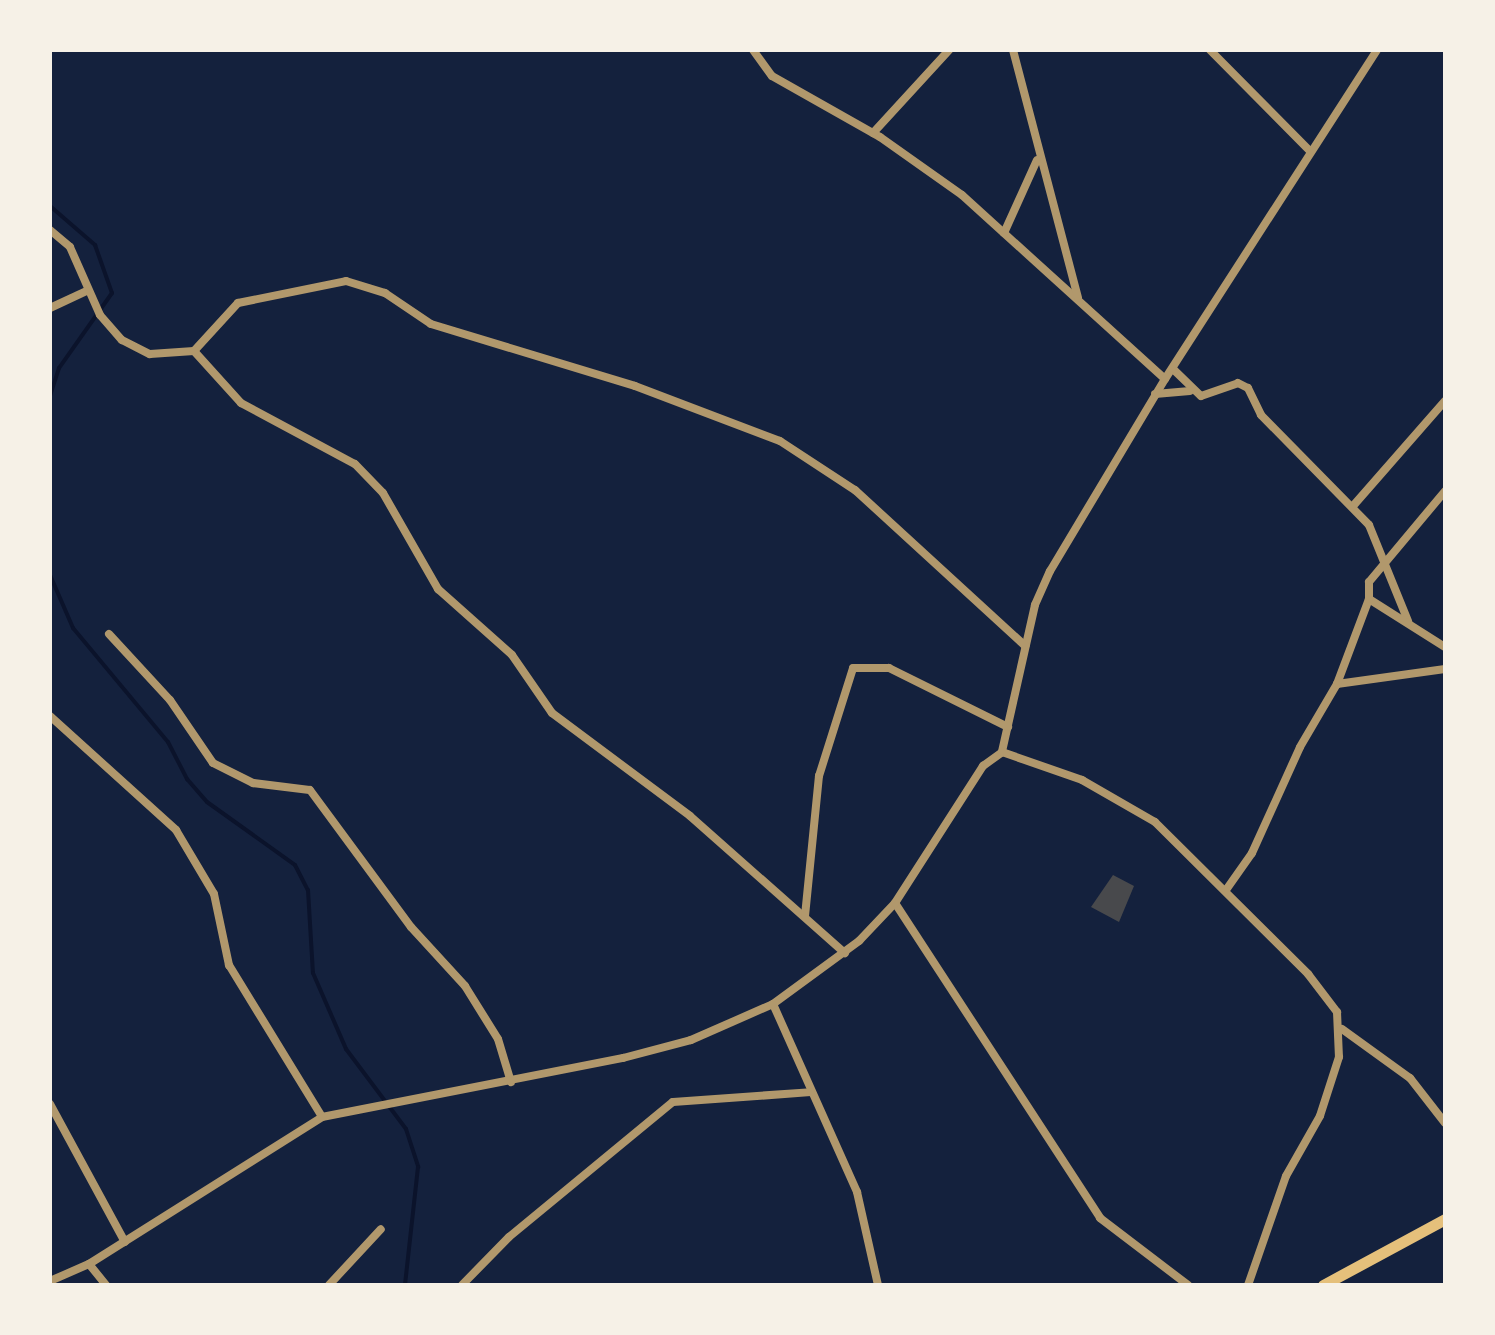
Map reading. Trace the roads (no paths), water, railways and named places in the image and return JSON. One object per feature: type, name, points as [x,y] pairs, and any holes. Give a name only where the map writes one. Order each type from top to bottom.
[{"type":"main road","points":[[1323,1285],[1445,1219]]},
{"type":"street","points":[[753,50],[772,76],[873,132],[1004,233],[1165,378]]},
{"type":"street","points":[[873,132],[949,50]]},
{"type":"street","points":[[1013,50],[1037,160],[1078,298]]},
{"type":"street","points":[[1210,50],[1308,150]]},
{"type":"street","points":[[50,1281],[89,1264],[322,1117],[362,1105],[510,1082],[692,1040],[773,1004],[845,952],[895,903],[983,766],[1002,752],[1025,646],[1050,572],[1165,378],[1308,150],[1376,50]]},
{"type":"street","points":[[1004,233],[1037,160]]},
{"type":"street","points":[[50,230],[70,247],[86,292],[136,349],[174,357],[194,351],[238,303],[346,281],[369,286],[432,324],[635,386],[813,458],[1025,646]]},
{"type":"street","points":[[50,308],[86,292]]},
{"type":"street","points":[[194,351],[241,402],[356,464],[383,493],[438,589],[512,655],[552,712],[690,816],[845,952]]},
{"type":"street","points":[[1173,369],[1190,391]]},
{"type":"street","points":[[1156,394],[1190,391],[1206,395],[1246,385],[1261,415],[1353,506],[1385,562],[1408,621]]},
{"type":"street","points":[[1353,506],[1445,401]]},
{"type":"street","points":[[1226,890],[1252,853],[1337,684],[1369,598],[1367,586],[1445,492]]},
{"type":"street","points":[[1369,598],[1445,647]]},
{"type":"street","points":[[110,634],[170,700],[213,763],[253,783],[310,790],[411,927],[465,986],[498,1039],[510,1082]]},
{"type":"street","points":[[804,917],[818,776],[854,668],[889,668],[1008,727]]},
{"type":"street","points":[[1337,684],[1445,669]]},
{"type":"street","points":[[50,716],[176,830],[214,894],[219,944],[229,964],[322,1117]]},
{"type":"street","points":[[1002,752],[1125,800],[1226,890],[1325,993],[1342,1028],[1410,1078],[1445,1124]]},
{"type":"street","points":[[895,903],[1100,1218],[1188,1285]]},
{"type":"street","points":[[773,1004],[857,1192],[878,1285]]},
{"type":"street","points":[[1248,1285],[1286,1176],[1320,1116],[1342,1028]]},
{"type":"street","points":[[462,1285],[524,1224],[673,1102],[811,1092]]},
{"type":"street","points":[[50,1104],[124,1242]]},
{"type":"street","points":[[329,1285],[381,1230]]},
{"type":"street","points":[[89,1264],[106,1285]]},
{"type":"waterway","points":[[50,206],[95,245],[112,293],[59,368],[50,396]]},
{"type":"waterway","points":[[50,575],[73,628],[168,742],[187,779],[207,802],[295,865],[308,890],[313,973],[346,1049],[406,1129],[418,1167],[405,1285]]}]
